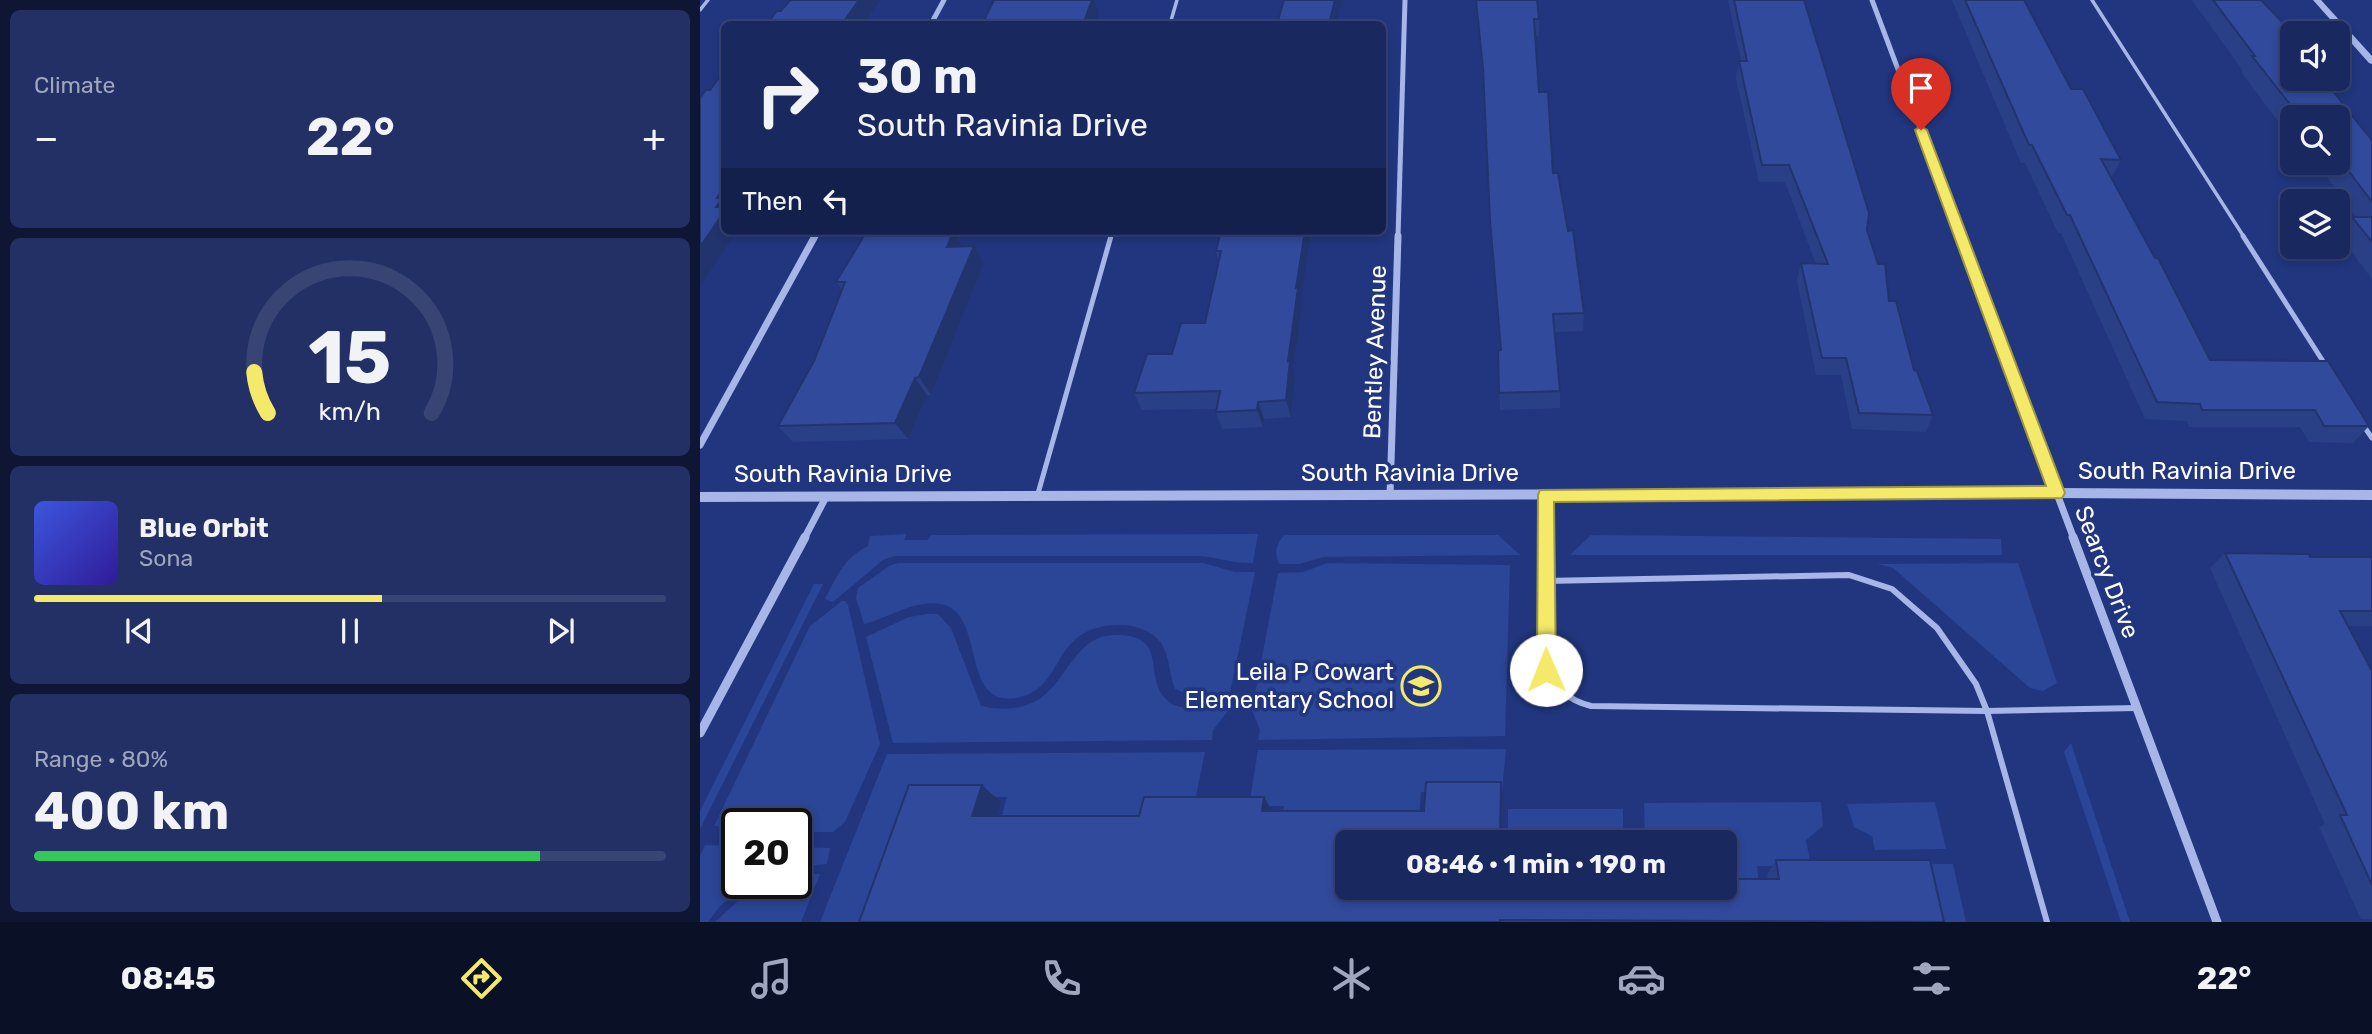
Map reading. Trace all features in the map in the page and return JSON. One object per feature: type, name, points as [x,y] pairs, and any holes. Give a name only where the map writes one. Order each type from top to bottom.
[{"type":"street","points":[[933,21],[944,0]]},
{"type":"street","name":"Bentley Avenue","points":[[1390,496],[1405,0]]},
{"type":"street","name":"Searcy Drive","points":[[1872,0],[2217,922]]},
{"type":"street","points":[[2317,0],[2372,61]]},
{"type":"street","points":[[700,446],[815,235]]},
{"type":"street","name":"South Ravinia Drive","points":[[700,497],[2056,493],[2372,495]]},
{"type":"street","points":[[700,733],[826,497]]},
{"type":"lane","points":[[700,10],[708,0]]},
{"type":"lane","points":[[1171,21],[1177,0]]},
{"type":"lane","points":[[2092,0],[2328,369]]},
{"type":"lane","points":[[1037,497],[1111,235]]},
{"type":"lane","points":[[2357,415],[2372,438]]},
{"type":"lane","points":[[1546,495],[1546,670],[1560,693],[1581,704],[1602,708],[1987,711],[2137,708]]},
{"type":"lane","points":[[1545,581],[1849,575],[1892,589],[1937,628],[1976,684],[1987,711],[2047,922]]},
{"type":"shaded area","points":[[906,534],[904,540],[928,540],[931,535],[1258,534],[1253,563],[1194,556],[895,556],[883,560],[833,602],[825,599],[847,562],[868,546],[870,536]]},
{"type":"shaded area","points":[[1284,535],[1498,535],[1520,555],[1323,557],[1300,564],[1279,564],[1277,549]]},
{"type":"shaded area","points":[[1591,535],[2001,539],[2002,555],[1570,555]]},
{"type":"shaded area","points":[[898,563],[1203,563],[1235,572],[1255,572],[1230,693],[1226,697],[1191,695],[1175,689],[1161,643],[1145,630],[1124,625],[1099,627],[1082,634],[1070,645],[1044,683],[1033,692],[1016,698],[998,697],[987,688],[979,675],[964,624],[955,611],[941,604],[921,604],[864,624],[856,598],[858,588],[889,566]]},
{"type":"shaded area","points":[[1327,563],[1510,565],[1505,736],[1258,740],[1260,730],[1252,710],[1278,573],[1303,572]]},
{"type":"shaded area","points":[[2018,563],[2057,683],[2043,691],[2030,688],[1893,568],[1877,564]]},
{"type":"shaded area","points":[[814,584],[823,584],[700,829],[700,811]]},
{"type":"shaded area","points":[[842,601],[848,605],[880,744],[845,822],[833,832],[812,832],[812,808],[723,808],[810,626]]},
{"type":"shaded area","points":[[938,614],[951,628],[981,706],[1011,708],[1032,703],[1048,692],[1083,648],[1098,639],[1117,635],[1133,637],[1149,649],[1159,690],[1172,704],[1187,708],[1228,711],[1213,730],[1212,740],[893,743],[866,637],[909,617]]},
{"type":"shaded area","points":[[2071,743],[2130,922],[2121,922],[2064,752]]},
{"type":"shaded area","points":[[1506,749],[1502,791],[1421,792],[1419,818],[1282,819],[1284,806],[1249,806],[1258,750]]},
{"type":"shaded area","points":[[1205,752],[1194,806],[1148,826],[998,828],[1007,797],[930,798],[886,922],[820,922],[887,754]]},
{"type":"shaded area","points":[[1821,802],[1823,826],[1806,840],[1810,861],[1798,866],[1757,866],[1759,885],[1737,885],[1737,830],[1645,830],[1644,803]]},
{"type":"shaded area","points":[[1935,802],[1946,849],[1875,850],[1872,836],[1854,827],[1847,804]]},
{"type":"shaded area","points":[[1508,809],[1623,809],[1623,830],[1508,830]]},
{"type":"shaded area","points":[[721,811],[721,827],[714,826]]},
{"type":"shaded area","points":[[705,845],[721,846],[721,899],[729,899],[708,922],[700,922],[700,856]]},
{"type":"shaded area","points":[[812,847],[830,848],[827,864],[812,865]]},
{"type":"shaded area","points":[[1890,864],[1953,864],[1966,922],[1933,922]]},
{"type":"shaded area","points":[[812,874],[820,874],[812,894]]},
{"type":"shaded area","points":[[740,899],[810,899],[801,922],[715,922]]},
{"type":"building","points":[[790,0],[859,0],[844,21],[769,21],[777,11],[781,11]]},
{"type":"building","points":[[994,0],[1092,0],[1084,21],[984,21]]},
{"type":"building","points":[[1284,0],[1335,0],[1330,21],[1278,21]]},
{"type":"building","points":[[1476,0],[1537,0],[1539,19],[1534,19],[1539,92],[1548,92],[1553,173],[1558,173],[1568,231],[1573,230],[1584,313],[1553,314],[1560,391],[1499,393],[1498,351],[1501,350]]},
{"type":"building","points":[[1734,0],[1804,0],[1869,213],[1867,230],[1878,264],[1885,264],[1889,301],[1896,301],[1914,370],[1917,371],[1933,415],[1859,413],[1846,358],[1822,358],[1801,263],[1828,264],[1789,165],[1762,165],[1739,61],[1747,61]]},
{"type":"building","points":[[1965,0],[2024,0],[2071,89],[2083,89],[2121,160],[2101,159],[2155,258],[2158,258],[2210,360],[2328,361],[2369,426],[2324,426],[2315,410],[2202,410],[2200,404],[2157,402],[2070,215],[2067,215],[2032,145],[2029,145]]},
{"type":"building","points":[[2213,0],[2261,0],[2281,21],[2280,91],[2333,91],[2344,105],[2291,105],[2252,56],[2255,56]]},
{"type":"building","points":[[721,75],[721,192],[717,198],[721,198],[721,201],[716,207],[721,207],[721,216],[700,247],[700,98],[706,90],[710,90]]},
{"type":"building","points":[[2350,113],[2372,140],[2372,202],[2350,173]]},
{"type":"building","points":[[2352,217],[2372,217],[2372,242]]},
{"type":"building","points":[[865,235],[952,235],[947,247],[974,246],[919,377],[915,378],[895,423],[778,426],[814,361],[845,282],[836,282]]},
{"type":"building","points":[[1220,235],[1304,235],[1296,288],[1286,400],[1258,402],[1257,410],[1216,412],[1220,391],[1134,393],[1147,354],[1172,354],[1181,323],[1205,323],[1221,251],[1216,251]]},
{"type":"building","points":[[2225,553],[2372,557],[2372,611],[2340,611],[2372,671],[2372,885],[2340,815],[2347,815]]},
{"type":"building","points":[[1426,782],[1501,782],[1500,830],[1335,830],[1335,900],[1737,900],[1737,879],[1779,879],[1776,860],[1930,860],[1944,922],[859,922],[909,785],[982,785],[972,816],[1139,816],[1144,797],[1264,797],[1262,811],[1424,811]]},
{"type":"place","name":"Leila P Cowart Elementary School","points":[[1421,686]]},
{"type":"route","points":[[1546,670],[1546,495],[2056,493],[1921,130]]}]
